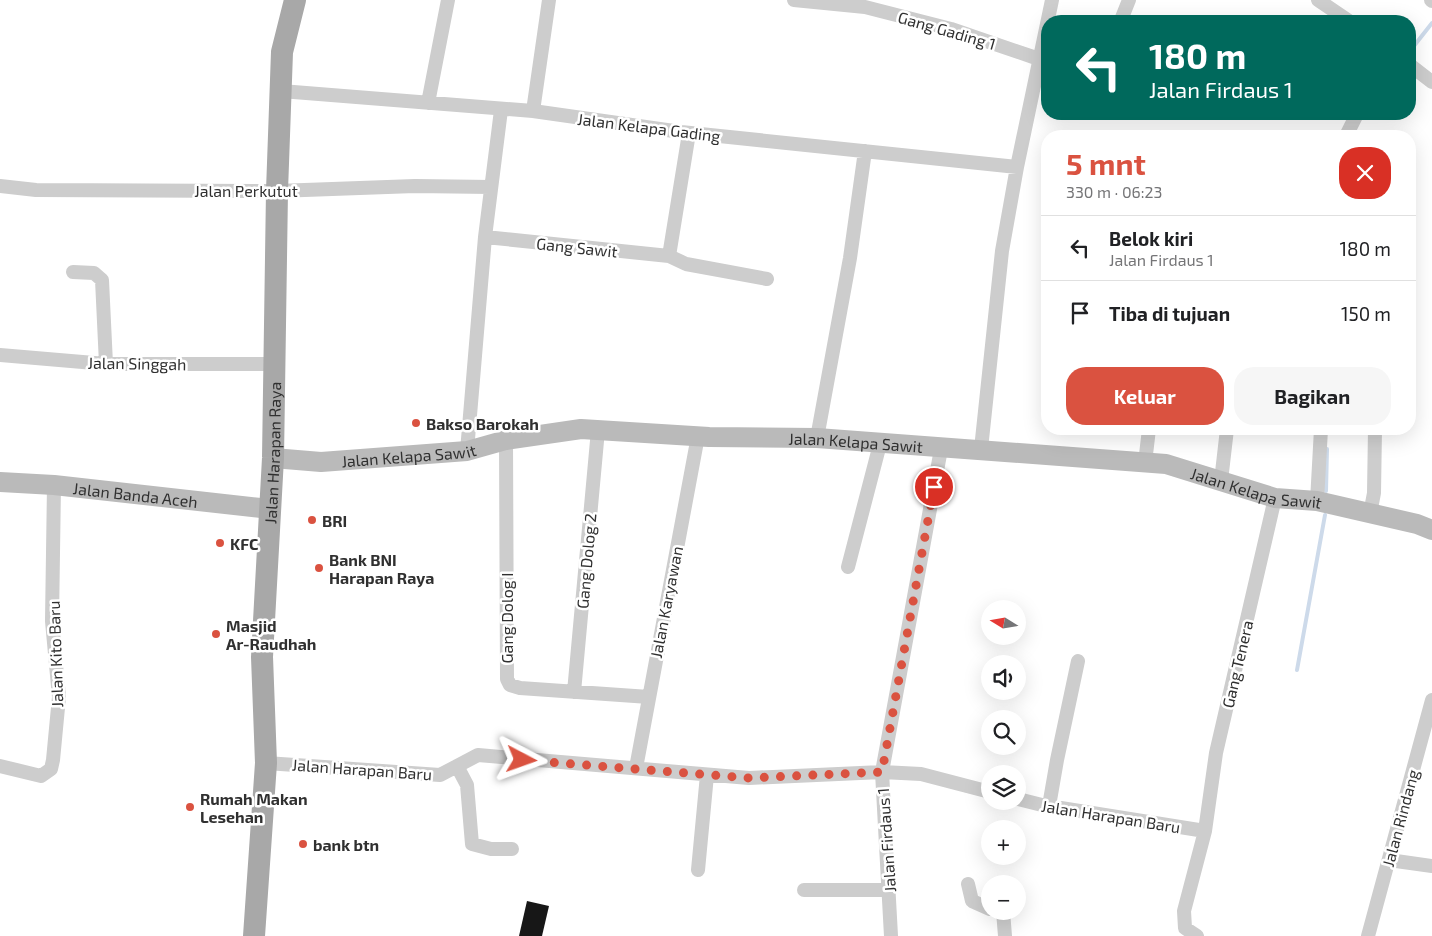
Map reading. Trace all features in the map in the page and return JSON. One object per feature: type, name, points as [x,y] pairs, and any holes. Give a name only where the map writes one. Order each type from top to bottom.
[{"type":"main road","name":"Jalan Harapan Raya","points":[[254,936],[266,763],[262,657],[273,458],[277,191],[282,52],[295,0]]},
{"type":"main road","name":"Jalan Kelapa Sawit","points":[[273,458],[321,462],[467,451],[506,440],[581,429],[698,436],[817,438],[941,449],[981,449],[1166,464],[1275,498],[1317,501],[1432,530]]},
{"type":"main road","name":"Jalan Banda Aceh","points":[[0,482],[54,485],[270,509]]},
{"type":"street","points":[[428,103],[448,0]]},
{"type":"street","points":[[533,111],[549,0]]},
{"type":"street","name":"Gang Gading 1","points":[[794,0],[865,7],[951,29],[1039,59]]},
{"type":"street","points":[[1049,15],[1052,0]]},
{"type":"street","points":[[1124,15],[1129,0]]},
{"type":"street","points":[[1318,0],[1340,15]]},
{"type":"street","points":[[981,449],[1002,251],[1016,167],[1041,50]]},
{"type":"street","points":[[1416,70],[1432,82]]},
{"type":"street","name":"Jalan Kelapa Gading","points":[[281,91],[501,110],[533,111],[690,133],[1016,167]]},
{"type":"street","points":[[467,451],[485,237],[501,110]]},
{"type":"street","points":[[669,256],[690,133]]},
{"type":"street","points":[[817,438],[850,258],[866,151]]},
{"type":"street","name":"Jalan Perkutut","points":[[0,186],[36,190],[277,191],[415,186],[492,187]]},
{"type":"street","name":"Gang Sawit","points":[[485,237],[669,256],[686,264],[767,279]]},
{"type":"street","points":[[74,272],[94,273],[102,280],[106,364]]},
{"type":"street","name":"Jalan Singgah","points":[[0,355],[106,364],[275,364]]},
{"type":"street","name":"Gang Dolog 2","points":[[574,692],[598,430]]},
{"type":"street","points":[[1145,463],[1148,435]]},
{"type":"street","points":[[1221,480],[1226,435]]},
{"type":"street","points":[[1317,501],[1321,435]]},
{"type":"street","points":[[1370,514],[1374,493],[1375,435]]},
{"type":"street","name":"Jalan Karyawan","points":[[636,768],[698,436]]},
{"type":"street","name":"Gang Dolog I","points":[[506,440],[507,679],[510,684],[520,688],[649,697]]},
{"type":"street","points":[[848,567],[880,444]]},
{"type":"street","name":"Jalan Firdaus 1","points":[[891,936],[890,890],[882,772],[941,449]]},
{"type":"street","name":"Jalan Kito Baru","points":[[0,766],[41,776],[51,769],[59,697],[52,621],[54,485]]},
{"type":"street","name":"Gang Tenera","points":[[1198,936],[1185,928],[1184,911],[1205,831],[1216,753],[1275,498]]},
{"type":"street","points":[[1049,806],[1078,661]]},
{"type":"street","name":"Jalan Rindang","points":[[1368,936],[1432,700]]},
{"type":"street","name":"Jalan Harapan Baru","points":[[266,763],[440,775],[478,755],[749,778],[882,772],[920,774],[981,790]]},
{"type":"street","points":[[456,766],[467,785],[472,844],[491,849],[512,849]]},
{"type":"street","points":[[698,870],[707,775]]},
{"type":"street","name":"Jalan Harapan Baru","points":[[1026,801],[1205,831]]},
{"type":"street","points":[[1389,860],[1432,866]]},
{"type":"street","points":[[968,884],[972,901],[981,905]]},
{"type":"street","points":[[804,890],[890,890]]},
{"type":"street","points":[[1004,920],[1005,936]]},
{"type":"building","points":[[527,901],[549,906],[542,936],[519,936]]},
{"type":"waterway","points":[[1416,43],[1432,23]]},
{"type":"waterway","points":[[1326,491],[1327,449]]},
{"type":"waterway","points":[[1297,670],[1325,515]]},
{"type":"place","name":"Bakso Barokah","points":[[416,423]]},
{"type":"place","name":"BRI","points":[[312,520]]},
{"type":"place","name":"KFC","points":[[220,543]]},
{"type":"place","name":"Bank BNI Harapan Raya","points":[[319,568]]},
{"type":"place","name":"Masjid Ar-Raudhah","points":[[216,634]]},
{"type":"place","name":"Rumah Makan Lesehan","points":[[190,807]]},
{"type":"place","name":"bank btn","points":[[303,844]]},
{"type":"route","points":[[522,760],[749,778],[882,772],[934,487]]}]
